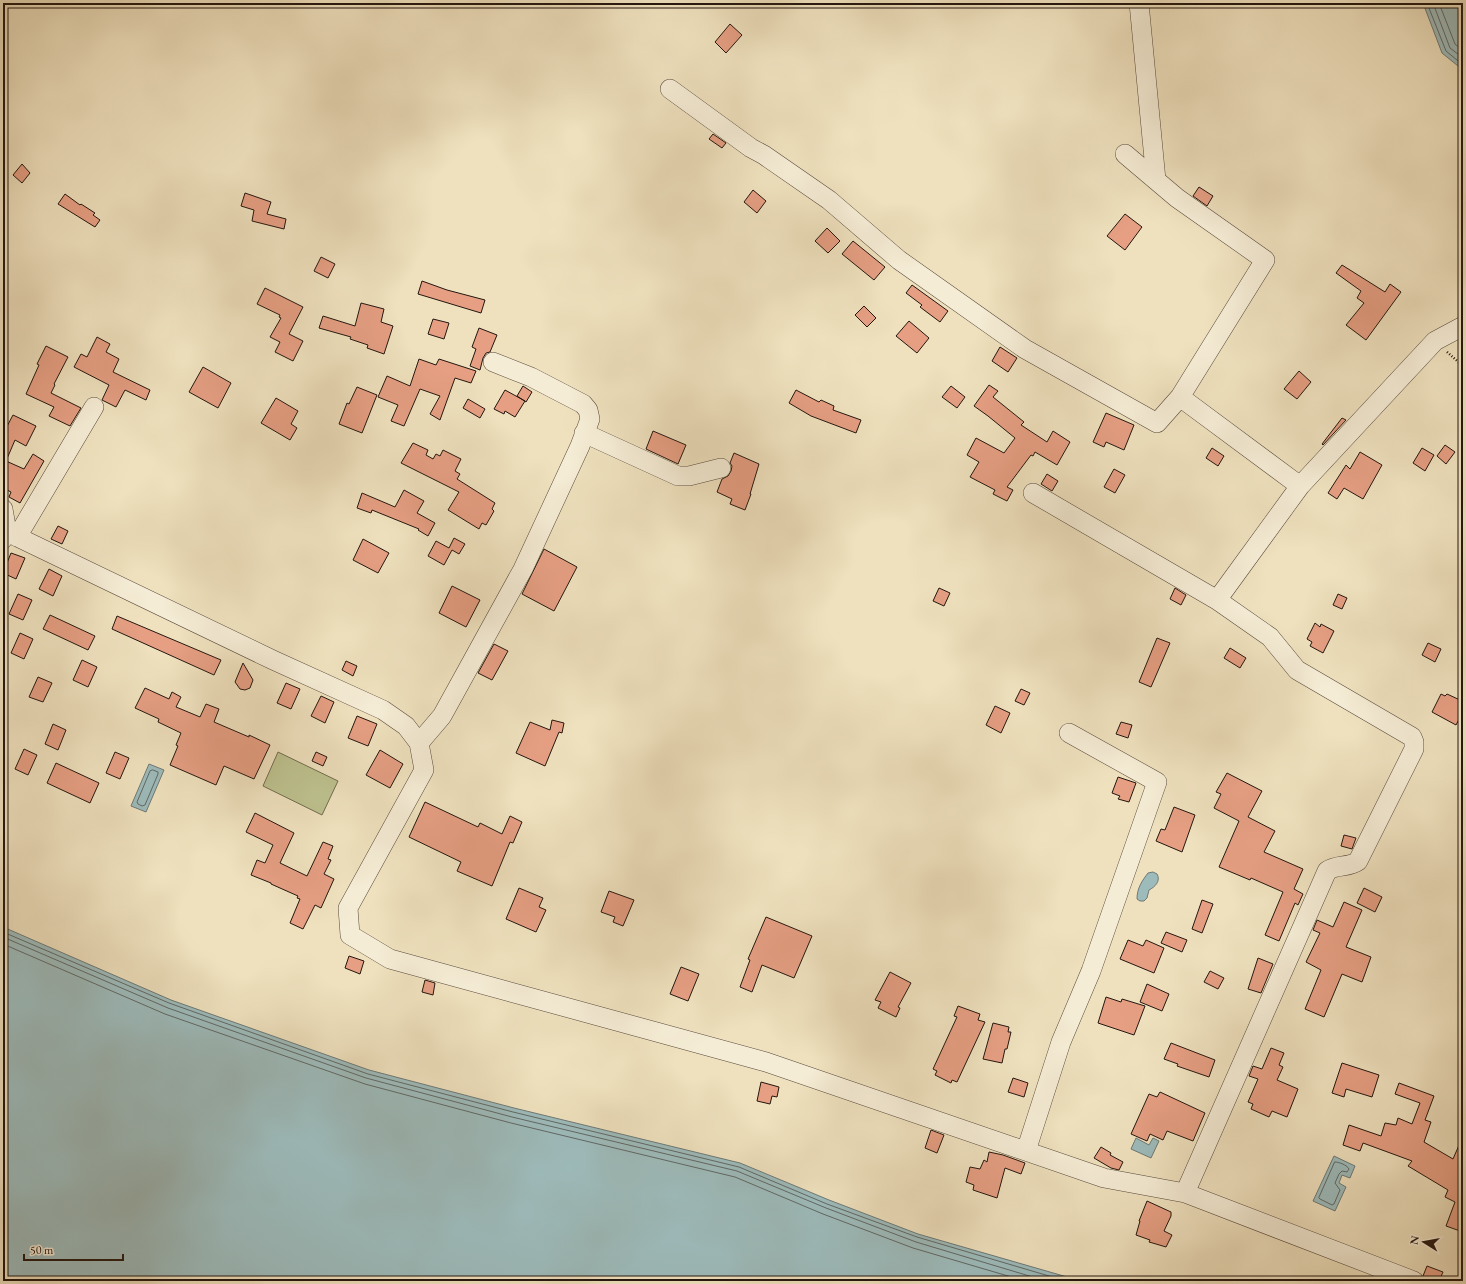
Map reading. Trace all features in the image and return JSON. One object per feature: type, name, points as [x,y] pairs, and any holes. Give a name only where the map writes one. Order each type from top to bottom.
[{"type":"street","points":[[1139,3],[1156,180]]},
{"type":"street","points":[[670,89],[751,148],[764,154],[829,200],[899,260],[1025,348],[1157,423],[1180,397],[1265,260],[1177,198],[1125,154]]},
{"type":"street","points":[[1217,600],[1300,486],[1435,341],[1463,326]]},
{"type":"street","points":[[419,743],[442,716],[522,569],[557,496],[590,419],[588,410],[583,404],[531,377],[493,362]]},
{"type":"street","points":[[1180,397],[1300,486]]},
{"type":"street","points":[[9,536],[31,515],[94,407]]},
{"type":"street","points":[[584,433],[678,476],[689,476],[721,468]]},
{"type":"street","points":[[1033,493],[1217,600],[1270,637],[1297,670],[1412,737],[1414,742],[1414,749],[1358,861],[1335,867],[1327,871],[1185,1193]]},
{"type":"street","points":[[3,509],[9,536]]},
{"type":"street","points":[[9,536],[383,710],[406,726],[419,743],[424,770],[348,908],[350,935],[390,959],[766,1062],[1104,1178],[1185,1193],[1414,1281]]},
{"type":"street","points":[[1026,1151],[1061,1042],[1091,971],[1157,782],[1069,733]]},
{"type":"path","points":[[1435,341],[1463,366]]},
{"type":"green space","points":[[278,752],[338,781],[322,815],[263,786]]},
{"type":"water","points":[[1423,3],[1463,3],[1463,70],[1442,53]]},
{"type":"water","points":[[149,764],[164,770],[146,812],[131,806]]},
{"type":"water","points":[[1153,872],[1157,874],[1158,881],[1149,890],[1147,898],[1144,901],[1140,901],[1137,899],[1140,885],[1148,873]]},
{"type":"water","points":[[3,927],[171,1000],[369,1070],[514,1108],[740,1163],[829,1200],[918,1234],[1081,1281],[3,1281]]},
{"type":"water","points":[[1136,1138],[1149,1145],[1153,1138],[1159,1141],[1151,1158],[1131,1149]]},
{"type":"water","points":[[1334,1156],[1355,1166],[1350,1178],[1342,1175],[1339,1183],[1346,1187],[1335,1211],[1313,1201]]},
{"type":"building","points":[[730,24],[742,35],[726,53],[715,42]]},
{"type":"building","points":[[713,134],[726,143],[722,148],[709,139]]},
{"type":"building","points":[[22,164],[30,173],[22,183],[13,175]]},
{"type":"building","points":[[1199,187],[1213,196],[1207,206],[1193,196]]},
{"type":"building","points":[[753,190],[766,201],[757,213],[744,202]]},
{"type":"building","points":[[245,193],[271,202],[267,214],[286,219],[284,229],[252,221],[254,210],[241,206]]},
{"type":"building","points":[[65,194],[80,205],[81,204],[95,213],[93,215],[100,220],[95,227],[58,204]]},
{"type":"building","points":[[1125,214],[1142,227],[1125,250],[1107,236]]},
{"type":"building","points":[[827,228],[840,241],[828,253],[815,241]]},
{"type":"building","points":[[853,241],[885,267],[874,280],[842,254]]},
{"type":"building","points":[[321,257],[335,264],[328,278],[314,271]]},
{"type":"building","points":[[1342,265],[1385,292],[1390,284],[1401,292],[1366,340],[1346,325],[1364,303],[1357,298],[1361,291],[1336,273]]},
{"type":"building","points":[[422,281],[447,290],[485,300],[481,313],[418,294]]},
{"type":"building","points":[[912,285],[948,311],[940,322],[920,307],[922,305],[906,293]]},
{"type":"building","points":[[265,288],[303,307],[289,334],[303,341],[293,361],[275,352],[280,342],[270,337],[281,318],[279,317],[280,315],[257,304]]},
{"type":"building","points":[[361,303],[384,309],[381,322],[393,326],[384,354],[367,348],[368,345],[350,339],[351,337],[319,328],[323,316],[355,326]]},
{"type":"building","points":[[864,306],[876,318],[867,327],[855,315]]},
{"type":"building","points":[[433,319],[449,323],[444,339],[428,334]]},
{"type":"building","points":[[909,321],[929,338],[917,353],[896,336]]},
{"type":"building","points":[[479,328],[497,335],[490,352],[486,353],[483,358],[480,370],[470,366],[476,349],[472,347]]},
{"type":"building","points":[[97,337],[110,344],[106,352],[119,359],[113,372],[150,390],[146,400],[125,390],[116,407],[102,400],[109,385],[74,367],[81,354],[87,357]]},
{"type":"building","points":[[46,346],[68,357],[51,393],[81,408],[70,426],[49,416],[54,407],[26,394],[39,365],[37,364]]},
{"type":"building","points":[[1000,347],[1017,358],[1008,372],[992,361]]},
{"type":"building","points":[[419,359],[436,365],[439,359],[476,371],[471,383],[455,378],[440,420],[430,414],[440,396],[420,389],[404,426],[391,421],[398,405],[378,397],[387,376],[410,386]]},
{"type":"building","points":[[203,367],[231,383],[218,408],[189,392]]},
{"type":"building","points":[[1299,371],[1311,382],[1297,399],[1284,389]]},
{"type":"building","points":[[989,385],[998,391],[993,397],[1024,422],[1021,425],[1047,442],[1053,431],[1070,442],[1057,465],[1035,452],[1033,456],[1031,455],[1007,487],[1013,490],[1007,501],[993,494],[995,490],[970,477],[979,462],[967,455],[976,438],[1004,453],[1015,438],[974,406]]},
{"type":"building","points":[[523,386],[532,392],[526,402],[517,396]]},
{"type":"building","points":[[951,386],[965,397],[957,408],[942,397]]},
{"type":"building","points":[[357,387],[377,395],[362,433],[339,424],[347,403],[349,404]]},
{"type":"building","points":[[505,390],[525,401],[515,417],[505,411],[504,414],[494,409]]},
{"type":"building","points":[[796,390],[819,402],[821,400],[834,406],[833,410],[861,420],[856,433],[811,416],[789,403]]},
{"type":"building","points":[[276,398],[298,411],[291,424],[297,428],[290,440],[261,423]]},
{"type":"building","points":[[468,399],[485,409],[480,418],[463,408]]},
{"type":"building","points":[[1106,413],[1134,425],[1124,450],[1106,442],[1104,447],[1093,442]]},
{"type":"building","points":[[13,415],[36,426],[26,446],[15,440],[6,461],[24,469],[33,454],[44,461],[20,503],[9,497],[11,492],[3,488],[3,434]]},
{"type":"building","points":[[1342,418],[1346,420],[1323,445],[1322,444]]},
{"type":"building","points":[[653,431],[686,445],[678,464],[646,449]]},
{"type":"building","points":[[413,443],[428,450],[426,455],[433,459],[436,454],[440,456],[443,450],[461,459],[455,471],[460,474],[457,479],[495,503],[492,509],[494,511],[486,525],[482,523],[479,529],[448,510],[459,492],[401,463]]},
{"type":"building","points":[[1445,445],[1455,452],[1446,464],[1437,456]]},
{"type":"building","points":[[1212,448],[1224,456],[1218,466],[1206,458]]},
{"type":"building","points":[[1422,448],[1434,455],[1425,471],[1413,463]]},
{"type":"building","points":[[1360,452],[1382,465],[1363,499],[1344,488],[1337,499],[1328,493],[1346,465],[1350,469]]},
{"type":"building","points":[[734,453],[759,464],[745,510],[730,504],[732,499],[717,492],[722,479],[728,476],[731,471],[732,466],[730,463]]},
{"type":"building","points":[[1114,469],[1125,475],[1115,493],[1104,487]]},
{"type":"building","points":[[1047,474],[1058,481],[1052,491],[1041,484]]},
{"type":"building","points":[[404,490],[424,501],[417,513],[435,523],[428,536],[418,530],[419,529],[372,510],[371,513],[357,508],[362,493],[395,507]]},
{"type":"building","points":[[58,526],[68,531],[62,544],[51,539]]},
{"type":"building","points":[[454,538],[465,544],[459,554],[452,550],[444,565],[428,556],[436,541],[449,548]]},
{"type":"building","points":[[363,539],[389,553],[378,573],[353,560]]},
{"type":"building","points":[[544,549],[577,567],[554,611],[522,594]]},
{"type":"building","points":[[11,553],[25,558],[16,579],[3,573]]},
{"type":"building","points":[[49,569],[62,576],[53,596],[39,589]]},
{"type":"building","points":[[452,586],[480,600],[466,627],[439,613]]},
{"type":"building","points":[[939,588],[950,593],[944,606],[933,601]]},
{"type":"building","points":[[1175,588],[1186,595],[1181,605],[1170,599]]},
{"type":"building","points":[[18,594],[32,600],[23,620],[9,614]]},
{"type":"building","points":[[1338,594],[1347,598],[1342,609],[1333,605]]},
{"type":"building","points":[[50,615],[95,636],[88,650],[43,629]]},
{"type":"building","points":[[117,616],[221,660],[214,675],[112,629]]},
{"type":"building","points":[[1315,623],[1320,627],[1321,624],[1334,631],[1323,653],[1310,646],[1312,642],[1307,639]]},
{"type":"building","points":[[20,633],[33,639],[24,659],[11,653]]},
{"type":"building","points":[[1157,638],[1170,643],[1151,687],[1139,682]]},
{"type":"building","points":[[1428,643],[1441,649],[1435,662],[1422,655]]},
{"type":"building","points":[[494,644],[508,651],[492,680],[478,673]]},
{"type":"building","points":[[1230,648],[1246,658],[1240,668],[1224,658]]},
{"type":"building","points":[[82,660],[97,667],[88,687],[73,680]]},
{"type":"building","points":[[346,661],[357,666],[353,676],[342,670]]},
{"type":"building","points":[[243,663],[253,680],[250,688],[245,690],[240,689],[235,682]]},
{"type":"building","points":[[38,677],[52,683],[43,702],[29,697]]},
{"type":"building","points":[[286,683],[300,689],[291,709],[277,703]]},
{"type":"building","points":[[145,688],[169,699],[172,692],[181,697],[176,707],[200,717],[206,704],[219,709],[214,722],[249,737],[249,735],[270,745],[254,779],[224,766],[216,785],[170,765],[178,746],[176,745],[181,733],[158,722],[159,719],[135,708]]},
{"type":"building","points":[[1021,689],[1030,693],[1024,705],[1015,701]]},
{"type":"building","points":[[1441,694],[1445,696],[1447,694],[1460,700],[1459,703],[1463,706],[1463,712],[1456,725],[1432,712]]},
{"type":"building","points":[[321,696],[334,702],[325,723],[311,716]]},
{"type":"building","points":[[995,706],[1010,713],[1001,733],[986,725]]},
{"type":"building","points":[[357,716],[377,724],[368,746],[348,738]]},
{"type":"building","points":[[552,720],[564,723],[562,733],[559,732],[545,766],[516,753],[530,722],[550,730]]},
{"type":"building","points":[[1121,722],[1132,725],[1128,738],[1116,734]]},
{"type":"building","points":[[53,724],[66,730],[58,750],[45,744]]},
{"type":"building","points":[[24,749],[37,755],[28,775],[15,769]]},
{"type":"building","points":[[380,750],[403,764],[390,788],[366,775]]},
{"type":"building","points":[[115,752],[129,758],[120,779],[106,773]]},
{"type":"building","points":[[316,752],[327,757],[323,766],[312,761]]},
{"type":"building","points":[[56,763],[99,783],[90,803],[47,783]]},
{"type":"building","points":[[1227,773],[1262,791],[1248,817],[1275,831],[1264,852],[1303,869],[1294,889],[1303,894],[1298,905],[1295,903],[1279,941],[1265,935],[1283,892],[1251,878],[1250,880],[1219,867],[1239,821],[1214,808],[1221,794],[1216,792]]},
{"type":"building","points":[[1118,777],[1136,783],[1129,802],[1118,799],[1120,796],[1112,793]]},
{"type":"building","points":[[425,802],[478,827],[480,823],[502,834],[510,816],[522,822],[513,843],[510,842],[492,886],[457,871],[461,862],[409,837]]},
{"type":"building","points":[[1174,807],[1195,815],[1182,852],[1156,841],[1161,829],[1165,830]]},
{"type":"building","points":[[255,813],[294,833],[280,863],[307,876],[323,842],[333,846],[328,859],[331,860],[324,874],[334,879],[321,908],[315,905],[303,929],[290,923],[300,899],[297,898],[298,896],[251,875],[257,860],[265,863],[273,845],[246,832]]},
{"type":"building","points":[[1344,835],[1356,838],[1352,849],[1341,846]]},
{"type":"building","points":[[519,888],[543,898],[539,907],[546,910],[536,932],[506,919]]},
{"type":"building","points":[[1364,888],[1382,897],[1375,912],[1357,903]]},
{"type":"building","points":[[609,891],[634,900],[623,926],[613,922],[615,917],[601,912]]},
{"type":"building","points":[[1202,900],[1213,904],[1202,933],[1192,929]]},
{"type":"building","points":[[1344,902],[1362,910],[1346,947],[1371,957],[1362,982],[1342,974],[1324,1017],[1305,1009],[1321,970],[1306,962],[1320,933],[1313,930],[1317,920],[1333,927]]},
{"type":"building","points":[[766,917],[812,936],[794,978],[762,965],[752,992],[740,987],[750,960],[748,959]]},
{"type":"building","points":[[1166,932],[1187,940],[1182,952],[1161,943]]},
{"type":"building","points":[[1128,940],[1143,946],[1146,940],[1164,948],[1154,973],[1120,959]]},
{"type":"building","points":[[349,956],[364,961],[360,974],[345,968]]},
{"type":"building","points":[[1258,958],[1273,964],[1261,993],[1248,989]]},
{"type":"building","points":[[681,967],[699,974],[688,1001],[670,994]]},
{"type":"building","points":[[1210,971],[1224,978],[1218,989],[1204,982]]},
{"type":"building","points":[[890,972],[911,983],[898,1007],[900,1008],[896,1017],[878,1008],[881,1002],[875,1000]]},
{"type":"building","points":[[425,980],[435,983],[433,995],[422,992]]},
{"type":"building","points":[[1147,984],[1169,994],[1162,1011],[1140,1002]]},
{"type":"building","points":[[1106,997],[1121,1002],[1122,999],[1145,1006],[1134,1035],[1098,1023]]},
{"type":"building","points":[[958,1006],[980,1014],[978,1020],[985,1022],[957,1082],[952,1080],[951,1083],[935,1075],[937,1071],[933,1069],[957,1017],[954,1016]]},
{"type":"building","points":[[993,1023],[1009,1027],[1008,1032],[1011,1032],[1002,1063],[983,1059]]},
{"type":"building","points":[[1171,1043],[1215,1060],[1209,1077],[1177,1066],[1178,1064],[1164,1059]]},
{"type":"building","points":[[1271,1048],[1284,1053],[1279,1065],[1283,1067],[1277,1080],[1298,1089],[1287,1117],[1272,1111],[1269,1117],[1251,1109],[1253,1104],[1248,1102],[1258,1079],[1249,1076],[1253,1066],[1262,1069]]},
{"type":"building","points":[[1342,1063],[1379,1075],[1372,1097],[1346,1089],[1344,1097],[1332,1093]]},
{"type":"building","points":[[1013,1078],[1028,1083],[1024,1097],[1008,1092]]},
{"type":"building","points":[[761,1082],[779,1087],[777,1097],[772,1096],[770,1104],[757,1101]]},
{"type":"building","points":[[1399,1083],[1434,1096],[1425,1120],[1431,1122],[1424,1142],[1453,1159],[1463,1136],[1463,1232],[1446,1226],[1455,1202],[1445,1197],[1448,1190],[1408,1166],[1412,1161],[1363,1143],[1360,1151],[1343,1145],[1349,1125],[1381,1136],[1385,1123],[1396,1125],[1398,1118],[1412,1124],[1420,1103],[1395,1094]]},
{"type":"building","points":[[1160,1092],[1205,1113],[1193,1141],[1167,1131],[1163,1140],[1150,1134],[1147,1141],[1131,1134],[1149,1094],[1157,1097]]},
{"type":"building","points":[[931,1130],[944,1135],[937,1153],[925,1148]]},
{"type":"building","points":[[1101,1147],[1111,1153],[1110,1155],[1123,1162],[1119,1170],[1111,1168],[1094,1158]]},
{"type":"building","points":[[989,1152],[1003,1155],[1025,1163],[1021,1174],[1005,1168],[997,1198],[973,1190],[974,1185],[966,1182],[970,1167],[980,1169],[984,1160],[987,1162]]},
{"type":"building","points":[[1147,1201],[1171,1212],[1171,1216],[1164,1231],[1172,1235],[1166,1247],[1149,1242],[1150,1240],[1136,1235],[1139,1221]]},
{"type":"building","points":[[1427,1266],[1443,1272],[1439,1281],[1432,1281],[1424,1278],[1423,1276]]}]
